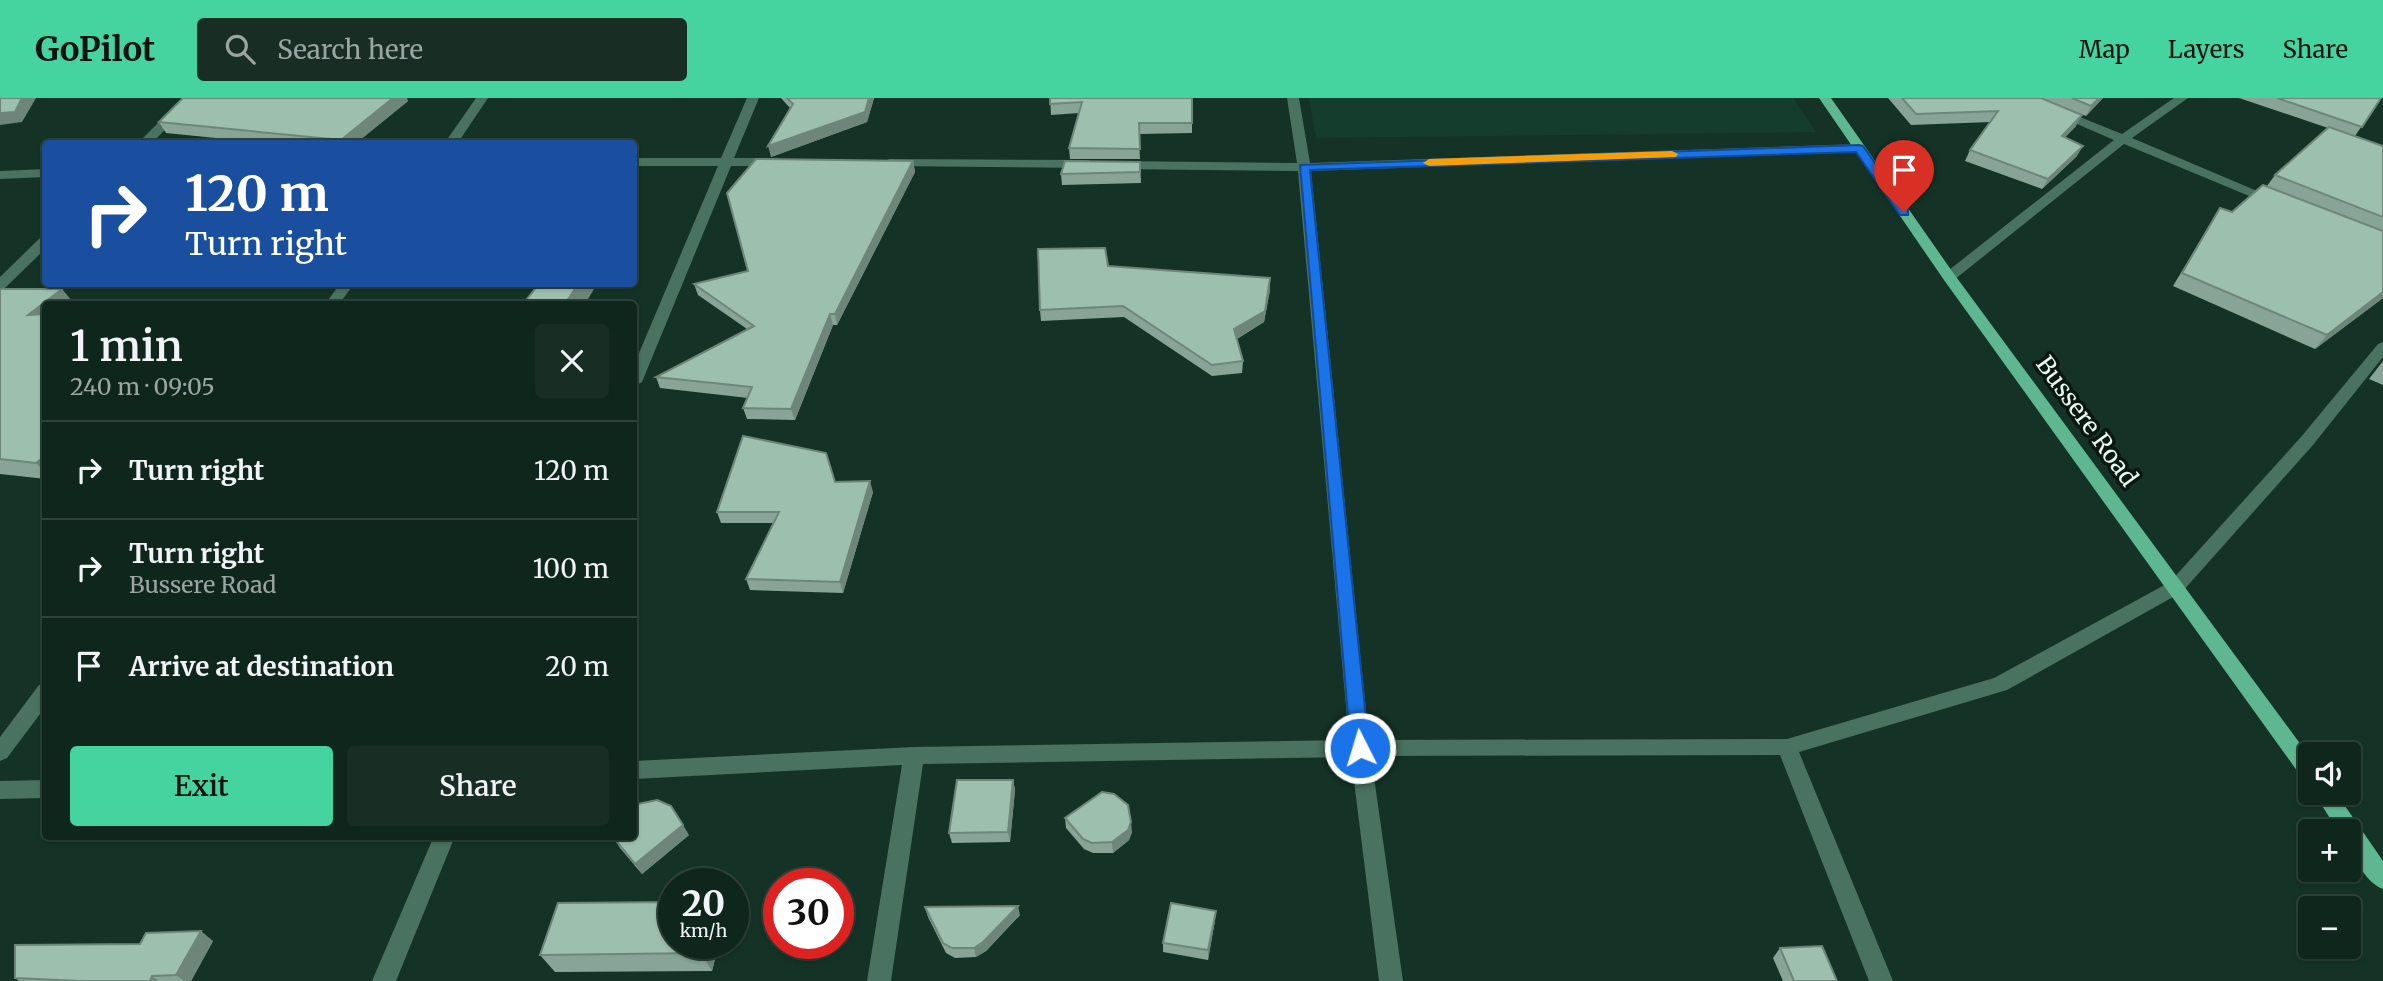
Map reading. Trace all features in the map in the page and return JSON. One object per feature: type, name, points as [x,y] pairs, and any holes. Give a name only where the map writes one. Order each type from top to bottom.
[{"type":"main road","name":"Bussere Road","points":[[1825,98],[1949,276],[2298,756]]},
{"type":"main road","points":[[2361,847],[2383,879]]},
{"type":"street","points":[[148,140],[190,98]]},
{"type":"street","points":[[453,140],[482,98]]},
{"type":"street","points":[[637,375],[752,98]]},
{"type":"street","points":[[1293,98],[1304,167],[1360,748],[1391,981]]},
{"type":"street","points":[[2023,98],[2288,207]]},
{"type":"street","points":[[1949,276],[2123,139],[2182,98]]},
{"type":"street","points":[[872,163],[1304,167],[1859,148]]},
{"type":"street","points":[[637,162],[791,162]]},
{"type":"street","points":[[0,175],[42,173]]},
{"type":"street","points":[[0,285],[42,244]]},
{"type":"street","points":[[333,301],[345,287]]},
{"type":"street","points":[[637,770],[914,756],[1360,748],[1787,747],[2000,684],[2176,587],[2306,441],[2383,347]]},
{"type":"street","points":[[0,752],[42,696]]},
{"type":"street","points":[[1787,747],[1881,981]]},
{"type":"street","points":[[879,981],[914,756]]},
{"type":"street","points":[[0,790],[42,789]]},
{"type":"street","points":[[384,981],[444,840]]},
{"type":"street","points":[[2361,847],[2383,859]]},
{"type":"shaded area","points":[[1309,98],[1793,98],[1816,132],[1316,138]]},
{"type":"building","points":[[0,98],[22,98],[15,112],[0,113]]},
{"type":"building","points":[[183,98],[393,98],[341,140],[159,122]]},
{"type":"building","points":[[787,98],[869,98],[865,112],[768,146],[793,104]]},
{"type":"building","points":[[1050,98],[1192,98],[1192,123],[1139,123],[1140,149],[1069,148],[1082,102],[1050,104]]},
{"type":"building","points":[[1902,98],[2041,98],[2082,115],[2062,136],[2083,146],[2048,179],[1970,150],[1998,111],[1916,114]]},
{"type":"building","points":[[2072,98],[2099,98],[2091,106]]},
{"type":"building","points":[[2277,98],[2381,98],[2362,127]]},
{"type":"building","points":[[2329,127],[2383,146],[2383,217],[2275,175]]},
{"type":"building","points":[[756,159],[913,161],[835,314],[830,314],[791,409],[743,408],[752,387],[656,377],[754,326],[694,284],[748,271],[727,193]]},
{"type":"building","points":[[1065,161],[1140,162],[1140,172],[1061,174]]},
{"type":"building","points":[[2263,185],[2383,231],[2383,292],[2327,335],[2182,273],[2220,208],[2232,212]]},
{"type":"building","points":[[1105,248],[1108,266],[1270,278],[1265,311],[1234,329],[1243,361],[1212,365],[1123,306],[1040,310],[1038,249]]},
{"type":"building","points":[[537,287],[576,287],[567,301],[525,301]]},
{"type":"building","points":[[0,289],[62,289],[46,301],[42,301],[42,304],[28,315],[42,314],[42,458],[36,463],[0,459]]},
{"type":"building","points":[[743,436],[826,453],[835,482],[870,481],[840,582],[746,579],[779,512],[717,512]]},
{"type":"building","points":[[957,780],[1013,780],[1008,832],[949,833]]},
{"type":"building","points":[[1102,792],[1114,794],[1128,805],[1131,822],[1128,830],[1112,842],[1092,843],[1083,839],[1065,818]]},
{"type":"building","points":[[657,800],[671,806],[683,825],[635,864],[616,840],[637,840],[638,804]]},
{"type":"building","points":[[658,902],[658,954],[540,955],[558,903]]},
{"type":"building","points":[[1171,903],[1216,911],[1208,950],[1163,943]]},
{"type":"building","points":[[1018,906],[974,948],[952,948],[943,943],[925,907]]},
{"type":"building","points":[[201,931],[176,975],[152,976],[150,981],[15,978],[15,945],[140,944],[146,933]]},
{"type":"building","points":[[1822,946],[1837,981],[1794,981],[1780,948]]},
{"type":"slow traffic","points":[[1429,163],[1672,154]]},
{"type":"route","points":[[1360,748],[1304,167],[1859,148],[1904,212]]}]
